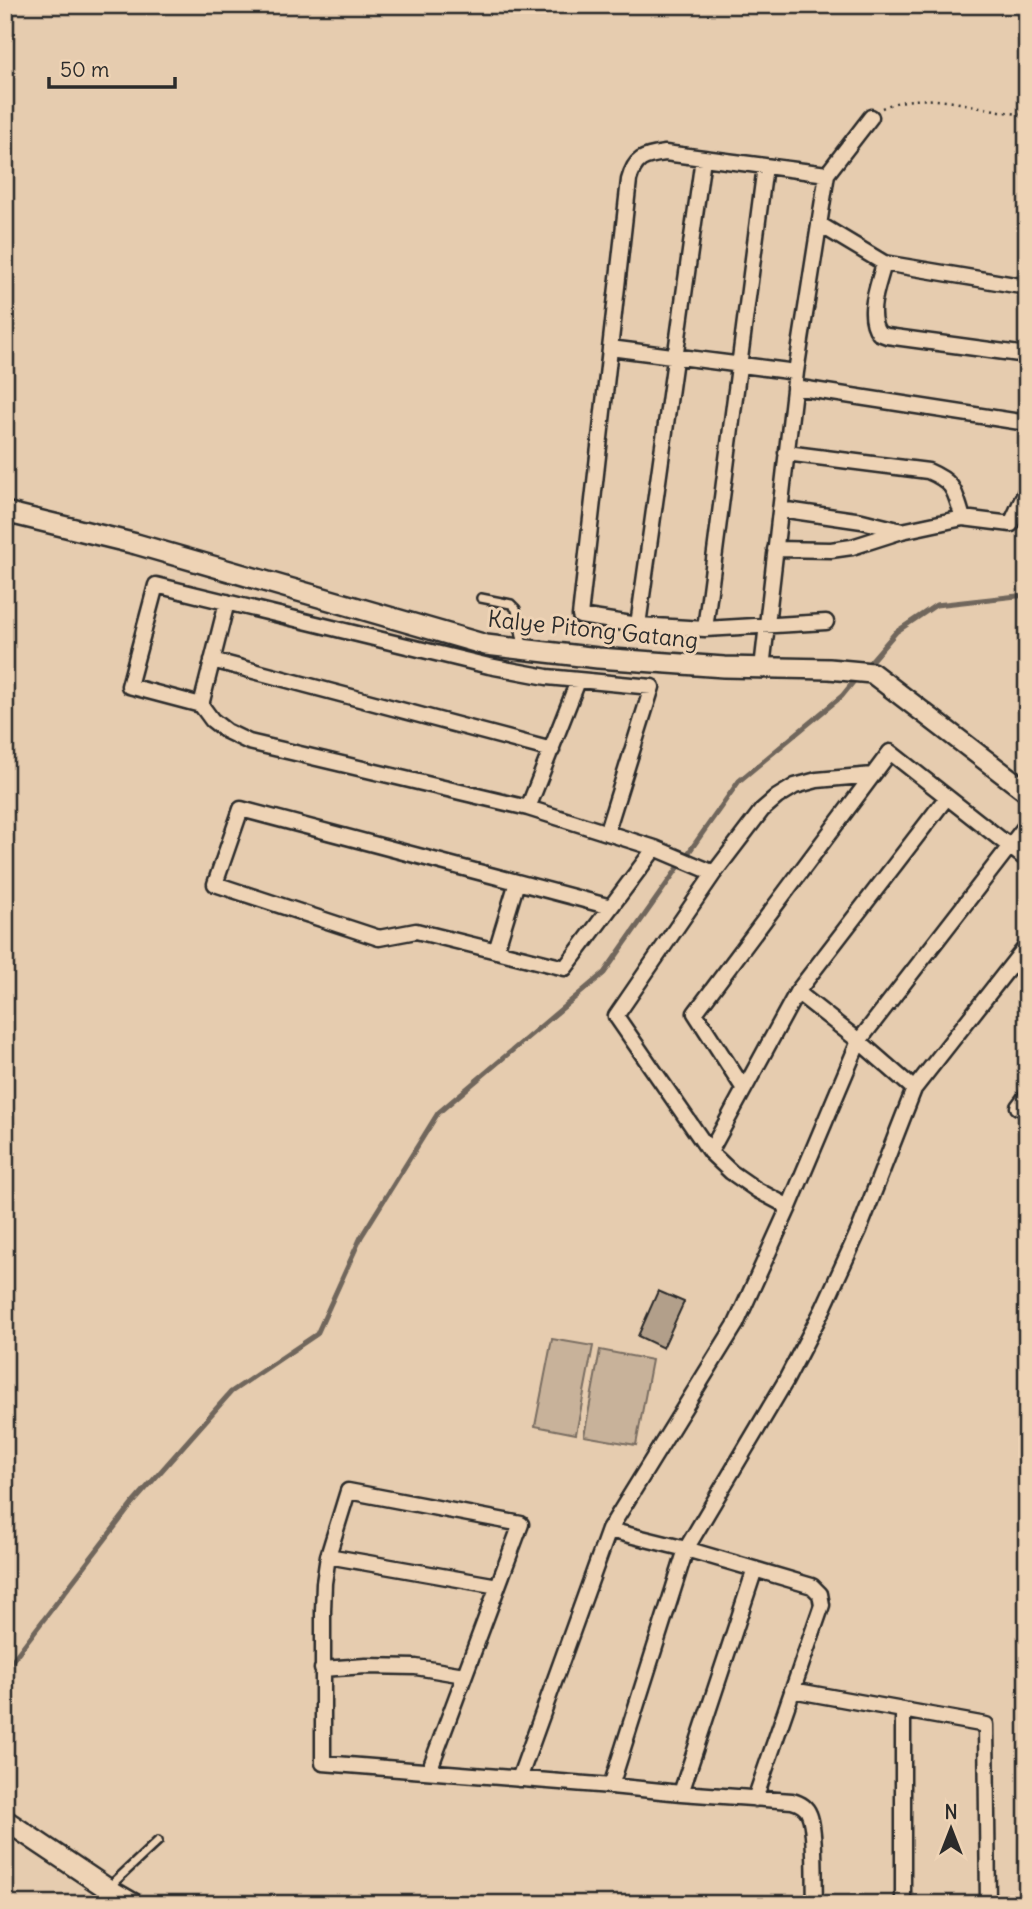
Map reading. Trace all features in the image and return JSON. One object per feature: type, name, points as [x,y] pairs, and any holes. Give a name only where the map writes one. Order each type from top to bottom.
[{"type":"street","points":[[762,668],[795,380],[827,174],[871,117]]},
{"type":"street","points":[[825,622],[705,629],[638,625],[579,616],[629,180],[633,168],[639,159],[665,153],[827,174]]},
{"type":"street","points":[[638,625],[703,158]]},
{"type":"street","points":[[705,629],[765,166]]},
{"type":"street","points":[[819,224],[884,263],[1027,287]]},
{"type":"street","points":[[884,263],[873,311],[875,327],[879,333],[1027,355]]},
{"type":"street","points":[[610,348],[739,365],[795,380],[1027,424]]},
{"type":"street","points":[[786,453],[928,471],[951,484],[963,518]]},
{"type":"street","points":[[775,549],[831,550],[852,547],[902,530],[963,518],[1011,523],[1027,489]]},
{"type":"street","points":[[780,509],[863,521],[902,530]]},
{"type":"street","name":"Kalye Pitong Gatang","points":[[5,512],[136,544],[486,645],[598,658],[872,673],[1027,792]]},
{"type":"street","points":[[607,831],[652,687],[578,681],[489,666],[156,585],[129,686],[201,705],[212,720],[226,732],[249,741],[528,808],[677,855],[714,873]]},
{"type":"street","points":[[201,705],[227,602]]},
{"type":"street","points":[[212,660],[552,750]]},
{"type":"street","points":[[528,808],[578,681]]},
{"type":"street","points":[[744,1089],[695,1013],[890,752],[1027,860]]},
{"type":"street","points":[[789,1207],[731,1172],[710,1152],[616,1016],[714,873],[762,810],[795,786],[817,780],[873,775]]},
{"type":"street","points":[[710,1152],[797,992],[947,797]]},
{"type":"street","points":[[611,907],[241,809],[215,884],[379,938],[416,931],[565,968],[611,907],[655,848]]},
{"type":"street","points":[[519,1779],[609,1530],[736,1324],[859,1041],[1027,824]]},
{"type":"street","points":[[496,951],[517,882]]},
{"type":"street","points":[[611,1786],[686,1549],[785,1382],[823,1309],[859,1230],[914,1089],[1027,945]]},
{"type":"street","points":[[797,992],[914,1089]]},
{"type":"street","points":[[1018,1107],[1027,1095]]},
{"type":"street","points":[[429,1771],[521,1524],[348,1491],[328,1556],[323,1611],[323,1763],[800,1803],[810,1816],[812,1824],[815,1904]]},
{"type":"street","points":[[609,1530],[686,1549],[817,1589],[822,1605],[755,1799]]},
{"type":"street","points":[[328,1556],[498,1586]]},
{"type":"street","points":[[681,1793],[755,1569]]},
{"type":"street","points":[[322,1669],[416,1667],[464,1675]]},
{"type":"street","points":[[792,1690],[986,1725],[988,1904]]},
{"type":"street","points":[[902,1710],[903,1904]]},
{"type":"street","points":[[5,1819],[134,1904]]},
{"type":"lane","points":[[481,598],[511,604],[516,609],[524,651]]},
{"type":"lane","points":[[108,1889],[158,1841]]},
{"type":"path","points":[[871,117],[892,103],[922,100],[961,103],[1027,116]]},
{"type":"shaded area","points":[[552,1339],[593,1346],[576,1434],[535,1426]]},
{"type":"shaded area","points":[[600,1350],[652,1360],[636,1445],[584,1436]]},
{"type":"building","points":[[658,1291],[684,1302],[663,1348],[638,1336]]},
{"type":"waterway","points":[[865,668],[896,632],[936,605],[1027,595]]},
{"type":"waterway","points":[[5,1670],[133,1503],[231,1392],[317,1334],[361,1237],[438,1113],[604,973],[739,781],[842,696],[859,675]]}]
